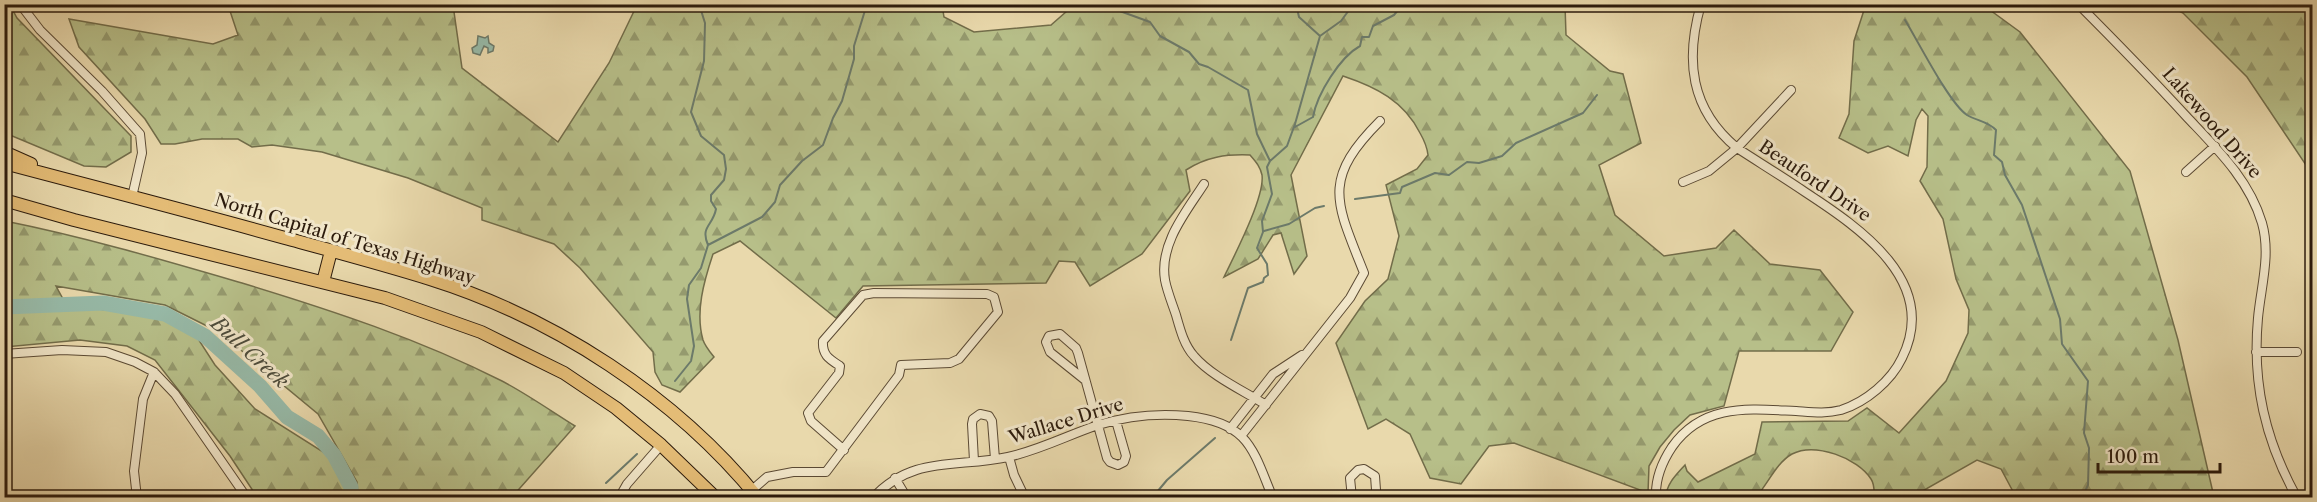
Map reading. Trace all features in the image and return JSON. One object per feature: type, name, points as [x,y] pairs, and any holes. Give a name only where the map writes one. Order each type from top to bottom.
[{"type":"highway","points":[[4,152],[100,189]]},
{"type":"highway","name":"North Capital of Texas Highway","points":[[4,163],[431,279],[494,304],[561,336],[595,356],[663,405],[703,439],[755,494]]},
{"type":"highway","points":[[4,200],[418,308],[482,332],[509,344],[587,388],[616,408],[661,445],[716,498]]},
{"type":"highway","points":[[4,207],[40,211]]},
{"type":"highway","points":[[323,282],[331,251]]},
{"type":"street","points":[[20,4],[40,30],[102,91],[140,134],[142,153],[132,197]]},
{"type":"street","name":"Beauford Drive","points":[[1656,498],[1658,474],[1666,456],[1678,439],[1695,424],[1712,415],[1737,409],[1824,413],[1861,401],[1881,386],[1897,368],[1908,347],[1912,326],[1910,303],[1901,277],[1881,249],[1851,222],[1737,148],[1707,117],[1696,91],[1692,62],[1695,26],[1701,4]]},
{"type":"street","name":"Lakewood Drive","points":[[2078,4],[2215,146],[2239,174],[2253,197],[2264,234],[2265,270],[2256,352],[2259,389],[2266,427],[2279,463],[2297,498]]},
{"type":"street","points":[[1683,182],[1709,171],[1737,148],[1791,90]]},
{"type":"street","points":[[1241,436],[1350,298],[1364,273],[1340,213],[1338,196],[1340,177],[1346,162],[1359,142],[1380,121]]},
{"type":"street","points":[[2186,172],[2215,146]]},
{"type":"street","points":[[1204,184],[1175,230],[1167,250],[1165,282],[1184,340],[1193,356],[1205,367],[1266,405]]},
{"type":"street","points":[[755,494],[767,477],[794,472],[826,471],[844,450],[899,375],[901,365],[951,363],[959,359],[998,312],[994,297],[987,294],[874,293],[863,295],[823,341],[823,350],[827,357],[840,366],[839,373],[808,413],[811,421],[844,450]]},
{"type":"street","points":[[1085,380],[1050,352],[1047,342],[1049,336],[1060,334],[1076,348],[1107,458],[1118,465],[1124,462],[1126,456],[1116,421]]},
{"type":"street","points":[[4,354],[62,350],[106,352],[135,362],[154,372],[175,394],[247,498]]},
{"type":"street","points":[[1230,429],[1273,374],[1308,352]]},
{"type":"street","points":[[2256,352],[2296,352]]},
{"type":"street","points":[[137,498],[134,471],[143,399],[154,372]]},
{"type":"street","points":[[974,461],[972,424],[973,419],[980,414],[989,416],[992,421],[994,459]]},
{"type":"street","name":"Wallace Drive","points":[[877,496],[895,478],[924,467],[1009,457],[1052,444],[1098,425],[1159,414],[1217,421],[1241,436],[1252,452],[1273,498]]},
{"type":"street","points":[[619,498],[627,484],[661,445]]},
{"type":"street","points":[[1009,457],[1014,475],[1025,498]]},
{"type":"street","points":[[1352,498],[1350,478],[1358,470],[1364,469],[1375,476],[1376,490],[1373,498]]},
{"type":"street","points":[[895,478],[907,498]]},
{"type":"green space","points":[[1075,4],[1565,5],[1566,35],[1610,71],[1623,74],[1641,143],[1599,165],[1615,215],[1664,256],[1716,248],[1734,230],[1770,264],[1820,270],[1853,312],[1831,351],[1739,351],[1724,406],[1690,415],[1674,430],[1660,447],[1649,466],[1648,493],[1514,443],[1489,446],[1461,484],[1430,478],[1410,434],[1386,419],[1368,429],[1336,343],[1365,301],[1388,279],[1399,236],[1386,185],[1417,169],[1428,155],[1427,149],[1413,122],[1397,104],[1378,90],[1343,76],[1291,175],[1307,256],[1294,274],[1281,233],[1273,235],[1258,259],[1224,277],[1248,226],[1262,185],[1260,169],[1250,155],[1217,157],[1186,170],[1190,191],[1142,254],[1090,286],[1075,262],[1059,261],[1046,283],[863,286],[836,318],[740,241],[713,254],[704,286],[700,319],[703,340],[714,357],[680,392],[662,385],[655,372],[653,352],[580,268],[554,244],[482,220],[482,208],[408,178],[322,152],[272,145],[252,147],[238,139],[202,139],[161,144],[145,119],[79,47],[69,19],[213,44],[238,35],[229,8],[236,5],[453,5],[462,68],[558,142],[609,63],[637,5],[942,5],[944,17],[974,32],[1051,25]]},
{"type":"green space","points":[[1866,4],[1983,5],[2020,32],[2130,171],[2178,340],[2214,497],[2016,497],[2001,469],[1977,460],[1912,497],[1874,497],[1872,481],[1865,471],[1835,454],[1812,450],[1801,451],[1786,458],[1756,497],[1666,497],[1670,484],[1685,465],[1687,471],[1698,482],[1755,454],[1762,422],[1848,421],[1867,408],[1899,433],[1946,381],[1968,333],[1969,310],[1956,279],[1943,219],[1920,181],[1927,167],[1928,116],[1922,109],[1916,120],[1908,156],[1888,146],[1868,153],[1839,138],[1849,114],[1854,41]]},
{"type":"green space","points":[[4,5],[10,5],[17,18],[131,136],[131,152],[106,167],[84,166],[5,133]]},
{"type":"green space","points":[[2167,5],[2312,5],[2312,179],[2310,171],[2247,77],[2183,13]]},
{"type":"green space","points":[[5,221],[183,266],[275,293],[374,326],[502,381],[575,426],[512,497],[358,497],[357,482],[318,414],[219,332],[165,305],[56,286],[69,310],[105,306],[158,317],[195,334],[215,365],[255,409],[328,455],[351,493],[350,497],[257,497],[230,456],[155,360],[127,346],[80,340],[5,347]]},
{"type":"shaded area","points":[[478,36],[485,38],[488,36],[489,43],[494,46],[493,51],[488,53],[488,48],[484,46],[480,55],[473,53],[472,48],[477,45]]},
{"type":"waterway","points":[[699,4],[705,23],[704,61],[691,112],[701,136],[724,155],[726,169],[724,180],[711,195],[711,201],[716,209],[705,234],[708,245]]},
{"type":"waterway","points":[[675,381],[691,361],[694,346],[687,299],[689,285],[701,268],[708,245],[762,217],[775,202],[780,185],[802,161],[823,145],[842,101],[854,59],[854,46],[867,4]]},
{"type":"waterway","points":[[1114,4],[1117,10],[1150,22],[1160,36],[1189,52],[1199,64],[1248,90],[1257,134],[1270,161]]},
{"type":"waterway","points":[[1296,4],[1299,17],[1320,36]]},
{"type":"waterway","points":[[1231,340],[1248,288],[1263,282],[1268,275],[1267,264],[1257,248],[1263,232],[1262,221],[1272,194],[1267,167],[1270,161],[1287,146],[1320,36],[1341,21],[1352,6],[1358,4]]},
{"type":"waterway","points":[[1295,127],[1313,117],[1324,87],[1337,67],[1360,46],[1362,37],[1369,37],[1373,26],[1394,15],[1403,4]]},
{"type":"waterway","points":[[1905,20],[1943,85],[1960,108],[1967,115],[1996,130],[1994,155],[2002,162],[2005,175],[2022,205],[2060,319],[2062,344],[2088,381],[2084,433],[2089,448],[2088,485],[2082,498]]},
{"type":"waterway","points":[[1355,199],[1400,193],[1402,187],[1435,173],[1449,175],[1467,162],[1479,163],[1502,156],[1516,143],[1583,113],[1597,95]]},
{"type":"waterway","points":[[1264,231],[1289,224],[1315,208],[1324,206]]},
{"type":"waterway","name":"Bull Creek","points":[[4,307],[103,303],[165,314],[205,336],[260,386],[287,417],[318,436],[334,455],[351,487],[351,498]]},
{"type":"waterway","points":[[1152,498],[1167,480],[1215,438]]},
{"type":"waterway","points":[[606,483],[637,454]]}]
